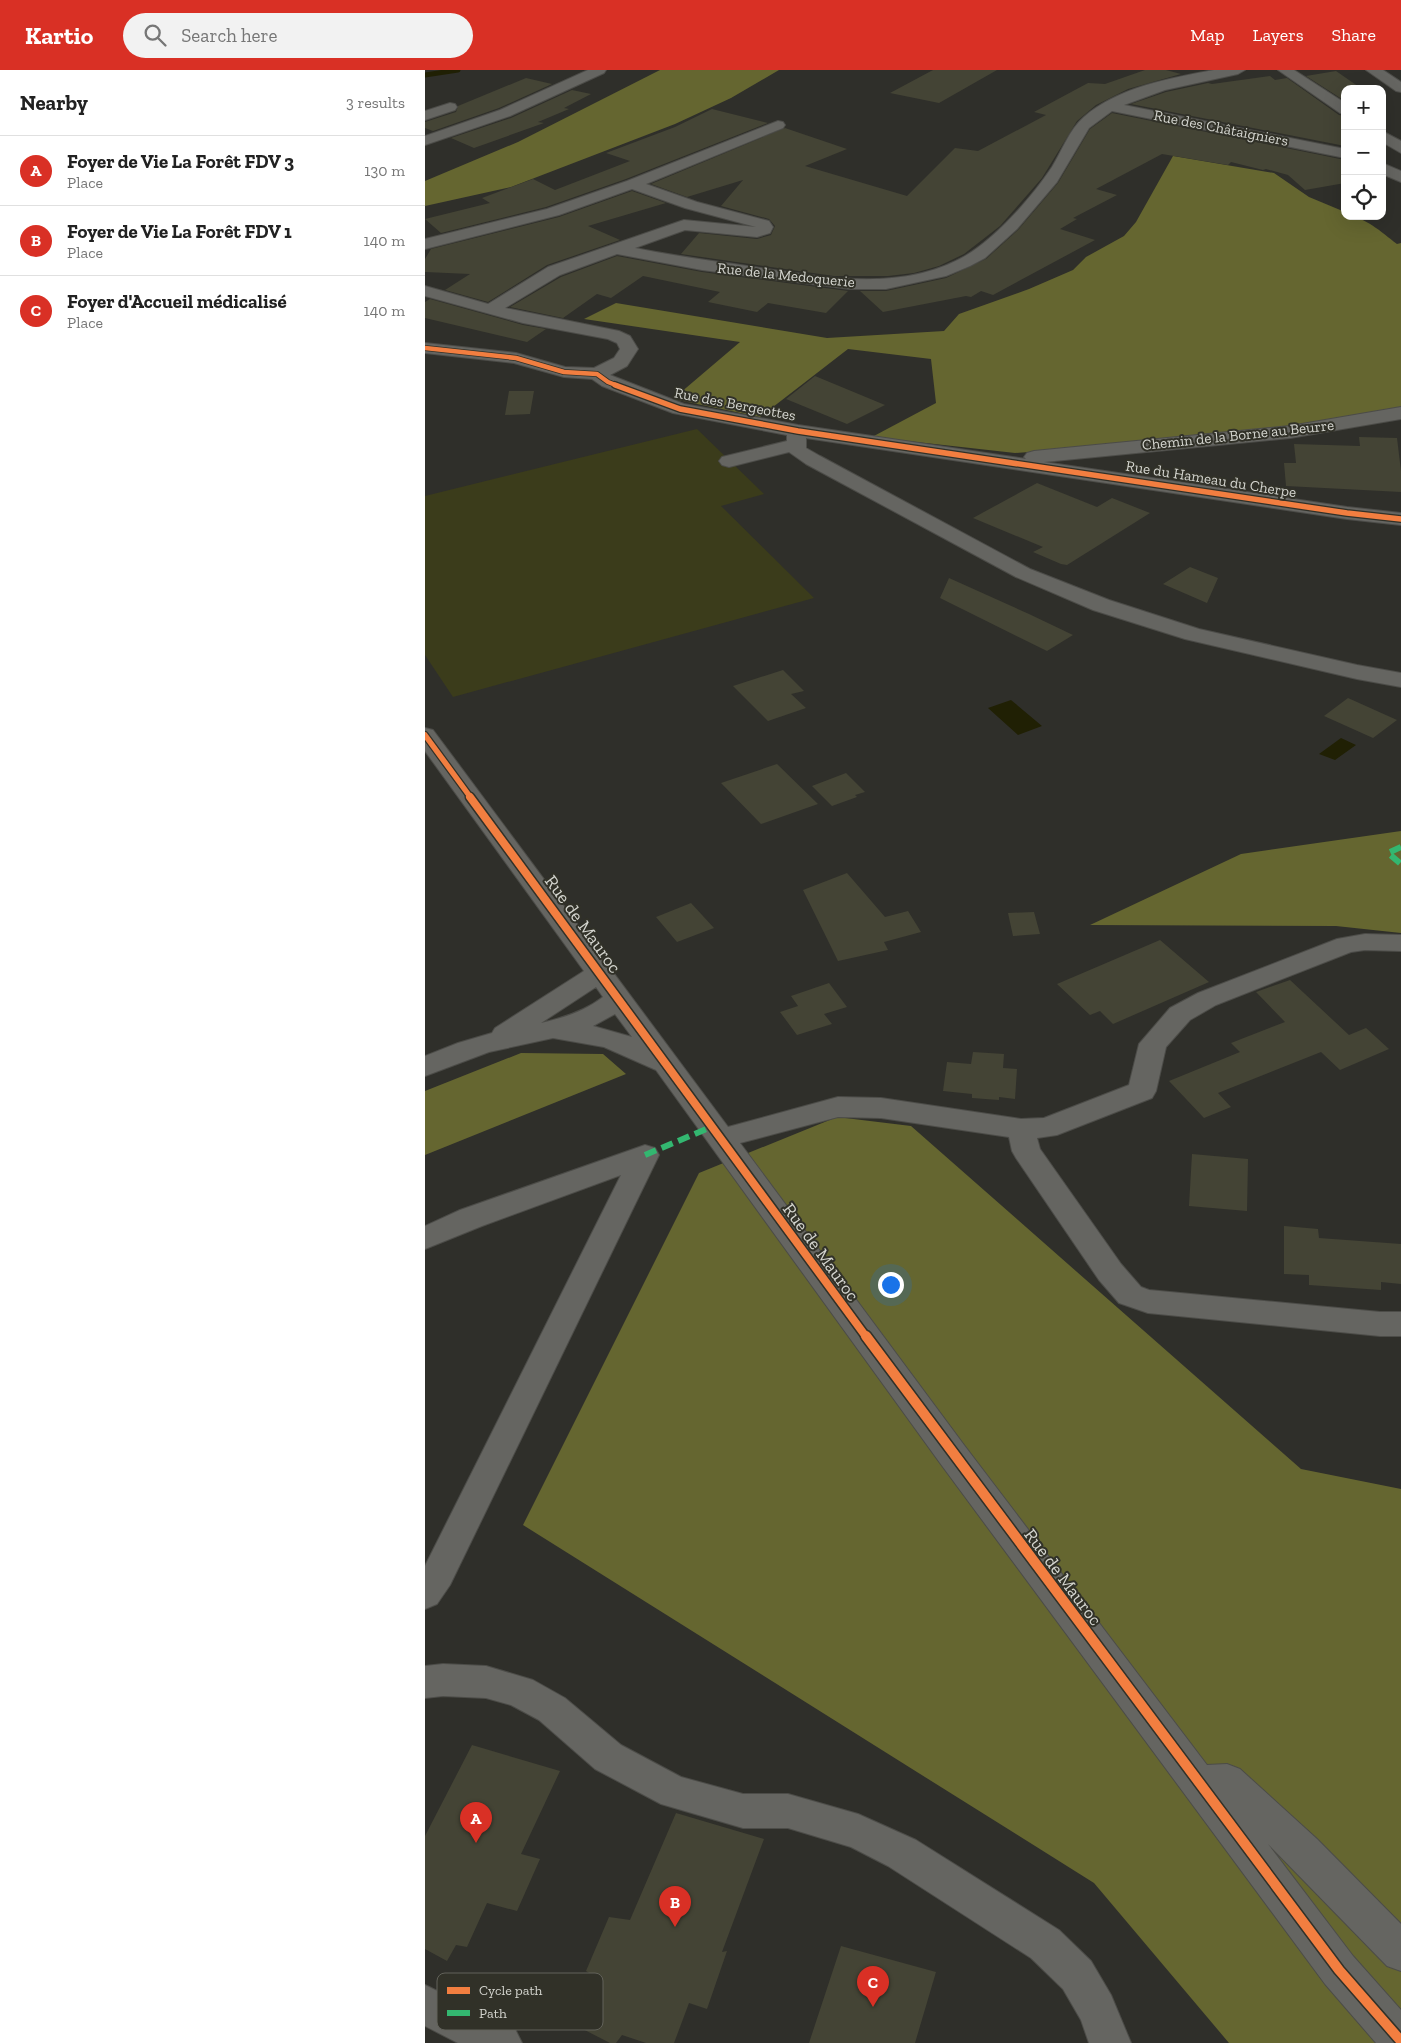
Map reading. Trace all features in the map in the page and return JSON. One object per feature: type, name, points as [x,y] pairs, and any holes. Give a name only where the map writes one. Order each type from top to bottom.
[{"type":"street","points":[[425,141],[505,113],[599,70]]},
{"type":"street","points":[[1189,70],[1206,75]]},
{"type":"street","name":"Rue de la Medoquerie","points":[[616,249],[671,261],[836,284],[883,284],[931,275],[959,265],[978,255],[992,243],[1044,189],[1060,167],[1083,126],[1089,119],[1110,106],[1158,87],[1206,75],[1238,70]]},
{"type":"street","points":[[1285,70],[1341,107]]},
{"type":"street","points":[[1373,70],[1401,88]]},
{"type":"street","name":"Rue des Châtaigniers","points":[[1110,106],[1341,150]]},
{"type":"street","points":[[425,116],[450,107]]},
{"type":"street","points":[[425,244],[553,212],[632,184],[778,125]]},
{"type":"street","points":[[1386,139],[1401,148]]},
{"type":"street","points":[[1386,170],[1401,177]]},
{"type":"street","points":[[490,310],[554,271],[684,225],[757,232],[764,230],[763,224],[691,205],[632,184]]},
{"type":"street","points":[[684,225],[691,205]]},
{"type":"street","points":[[425,291],[490,310],[613,335],[623,340],[629,349],[621,362],[597,374]]},
{"type":"street","name":"Rue des Bergeottes","points":[[425,348],[516,358],[564,372],[597,374],[607,382],[680,409],[797,438],[1017,464]]},
{"type":"street","name":"Chemin de la Borne au Beurre","points":[[1017,464],[1025,459],[1044,455],[1290,432],[1401,413]]},
{"type":"street","points":[[729,461],[797,438],[797,450],[813,460],[1023,573],[1101,605],[1193,634],[1357,672],[1401,680]]},
{"type":"street","name":"Rue du Hameau du Cherpe","points":[[1017,464],[1347,514],[1401,519]]},
{"type":"street","name":"Rue de Mauroc","points":[[425,735],[951,1454],[1339,1970],[1401,2041]]},
{"type":"street","points":[[720,1139],[838,1107],[881,1108],[1021,1129],[1047,1128],[1142,1091],[1153,1044],[1180,1014],[1207,998],[1346,945],[1365,942],[1401,943]]},
{"type":"street","points":[[492,1042],[600,972]]},
{"type":"street","points":[[425,1067],[492,1042],[548,1031],[591,1018],[609,1007],[619,998]]},
{"type":"street","points":[[548,1031],[588,1033],[624,1043],[665,1064]]},
{"type":"street","points":[[1021,1129],[1026,1151],[1111,1272],[1130,1295],[1148,1302],[1380,1324],[1401,1324]]},
{"type":"street","points":[[425,1238],[471,1218],[645,1155],[438,1575],[425,1594]]},
{"type":"street","points":[[425,1682],[443,1680],[486,1682],[520,1691],[552,1709],[608,1756],[637,1774],[674,1792],[743,1811],[788,1811],[858,1832],[902,1853],[1045,1944],[1077,1975],[1097,2009],[1110,2043]]},
{"type":"street","points":[[1199,1782],[1227,1781],[1303,1852],[1401,1952]]},
{"type":"street","points":[[425,2005],[437,2011]]},
{"type":"street","points":[[475,2030],[501,2043]]},
{"type":"shaded area","points":[[660,70],[779,70],[731,98],[675,124],[511,187],[425,206],[425,181],[518,142]]},
{"type":"shaded area","points":[[1173,156],[1274,173],[1309,197],[1341,210],[1341,220],[1361,220],[1379,230],[1397,244],[1401,243],[1401,413],[1290,432],[1015,453],[872,437],[936,403],[931,359],[848,349],[760,417],[673,399],[740,342],[584,319],[616,303],[827,338],[944,331],[959,314],[1029,289],[1073,270],[1086,257],[1124,236],[1136,222]]},
{"type":"shaded area","points":[[697,429],[764,494],[721,506],[814,598],[453,697],[425,655],[425,496]]},
{"type":"shaded area","points":[[1011,700],[1042,726],[1018,735],[988,708]]},
{"type":"shaded area","points":[[1341,738],[1356,745],[1335,760],[1319,754]]},
{"type":"shaded area","points":[[1401,831],[1401,933],[1336,926],[1090,925],[1241,854]]},
{"type":"shaded area","points":[[521,1053],[603,1054],[626,1074],[425,1155],[425,1091]]},
{"type":"shaded area","points":[[837,1117],[911,1126],[1301,1469],[1401,1489],[1401,2043],[1229,2043],[1094,1883],[523,1525],[699,1173]]},
{"type":"building","points":[[933,70],[997,70],[939,103],[890,93]]},
{"type":"building","points":[[1145,70],[1166,70],[1181,74],[1128,89],[1096,105],[1077,121],[1042,178],[1000,226],[964,254],[939,266],[914,273],[888,276],[834,276],[681,254],[699,233],[757,239],[771,235],[775,226],[769,219],[721,206],[743,180],[687,197],[651,184],[785,128],[847,149],[805,166],[907,196],[955,148],[978,151],[1046,115],[1034,112],[1088,83],[1105,84]]},
{"type":"building","points":[[1336,71],[1356,85],[1341,85],[1341,98],[1306,76]]},
{"type":"building","points":[[1270,76],[1275,80],[1287,78],[1341,115],[1341,145],[1131,104],[1166,92],[1208,83]]},
{"type":"building","points":[[526,78],[552,84],[499,108],[433,131],[425,128],[425,122],[456,112],[458,106]]},
{"type":"building","points":[[572,90],[591,94],[564,108],[569,109],[538,122],[544,123],[474,148],[451,138],[511,118]]},
{"type":"building","points":[[712,109],[768,123],[626,179],[546,207],[441,233],[425,219],[490,203],[482,198],[533,179],[555,190],[630,161],[606,153],[675,127]]},
{"type":"building","points":[[1112,113],[1341,159],[1341,184],[1305,190],[1288,175],[1266,169],[1263,170],[1231,162],[1228,165],[1162,154],[1096,189],[1117,195],[1073,218],[1077,219],[1060,229],[1095,240],[993,295],[981,291],[971,297],[966,296],[883,312],[860,291],[886,291],[946,278],[986,259],[1018,230],[1058,183],[1090,129]]},
{"type":"building","points":[[632,191],[666,203],[588,226],[620,240],[547,265],[488,302],[445,290],[470,274],[425,272],[425,259],[431,249],[559,217]]},
{"type":"building","points":[[617,256],[702,272],[848,291],[826,313],[768,303],[757,312],[708,302],[720,292],[643,276],[611,298],[597,294],[563,318],[510,307],[561,277]]},
{"type":"building","points":[[430,299],[523,325],[546,329],[527,342],[425,318],[425,302]]},
{"type":"building","points":[[815,376],[885,405],[847,424],[786,399]]},
{"type":"building","points":[[509,391],[534,391],[530,414],[505,415]]},
{"type":"building","points":[[1359,437],[1397,438],[1401,471],[1401,492],[1286,486],[1284,463],[1296,463],[1294,444],[1360,446]]},
{"type":"building","points":[[1037,483],[1097,507],[1112,498],[1150,513],[1067,565],[1033,552],[1043,547],[973,518]]},
{"type":"building","points":[[1190,567],[1218,578],[1207,603],[1163,584]]},
{"type":"building","points":[[949,578],[1073,635],[1047,651],[940,598]]},
{"type":"building","points":[[783,670],[804,691],[791,694],[806,708],[768,721],[733,686]]},
{"type":"building","points":[[1348,698],[1397,720],[1373,738],[1324,716]]},
{"type":"building","points":[[777,764],[818,804],[761,824],[721,783]]},
{"type":"building","points":[[846,773],[865,792],[832,806],[812,786]]},
{"type":"building","points":[[847,873],[885,917],[908,911],[921,932],[884,942],[888,950],[838,961],[803,890]]},
{"type":"building","points":[[691,903],[714,928],[677,942],[656,917]]},
{"type":"building","points":[[1034,912],[1040,934],[1013,936],[1008,913]]},
{"type":"building","points":[[1160,940],[1209,982],[1113,1024],[1100,1011],[1090,1015],[1057,984]]},
{"type":"building","points":[[1290,980],[1349,1035],[1366,1028],[1389,1049],[1340,1070],[1321,1052],[1218,1093],[1231,1107],[1204,1118],[1169,1081],[1240,1052],[1231,1043],[1285,1022],[1256,992]]},
{"type":"building","points":[[829,983],[847,1007],[824,1014],[832,1024],[797,1035],[780,1012],[798,1006],[791,996]]},
{"type":"building","points":[[973,1052],[1004,1054],[1003,1068],[1017,1069],[1015,1099],[999,1097],[999,1100],[972,1098],[972,1094],[943,1091],[947,1062],[971,1064]]},
{"type":"building","points":[[1192,1154],[1248,1159],[1247,1211],[1189,1206]]},
{"type":"building","points":[[1284,1226],[1318,1229],[1319,1238],[1401,1244],[1401,1284],[1381,1282],[1381,1290],[1309,1285],[1309,1275],[1284,1274]]},
{"type":"building","points":[[472,1745],[560,1771],[521,1854],[540,1859],[517,1911],[487,1903],[467,1947],[456,1945],[447,1961],[425,1949],[425,1836]]},
{"type":"building","points":[[676,1813],[764,1839],[722,1952],[727,1951],[707,2009],[689,2003],[674,2043],[646,2043],[622,2035],[616,2043],[610,2043],[585,2030],[603,2030],[603,1973],[589,1973],[586,1971],[609,1917],[630,1920]]},
{"type":"building","points":[[841,1946],[936,1972],[915,2043],[809,2043]]},
{"type":"waterway","points":[[425,75],[458,70]]},
{"type":"marked path","points":[[1401,847],[1388,853],[1401,864]]},
{"type":"marked path","points":[[645,1155],[711,1127]]},
{"type":"cycle path","points":[[425,348],[516,358],[564,372],[597,374],[608,382],[680,409],[798,431],[1347,513],[1401,519]]},
{"type":"cycle path","points":[[425,735],[952,1454],[1339,1970],[1401,2041]]},
{"type":"place","name":"Foyer de Vie La Forêt FDV 3","points":[[476,1843]]},
{"type":"place","name":"Foyer de Vie La Forêt FDV 1","points":[[675,1927]]},
{"type":"place","name":"Foyer d'Accueil médicalisé","points":[[873,2007]]}]
